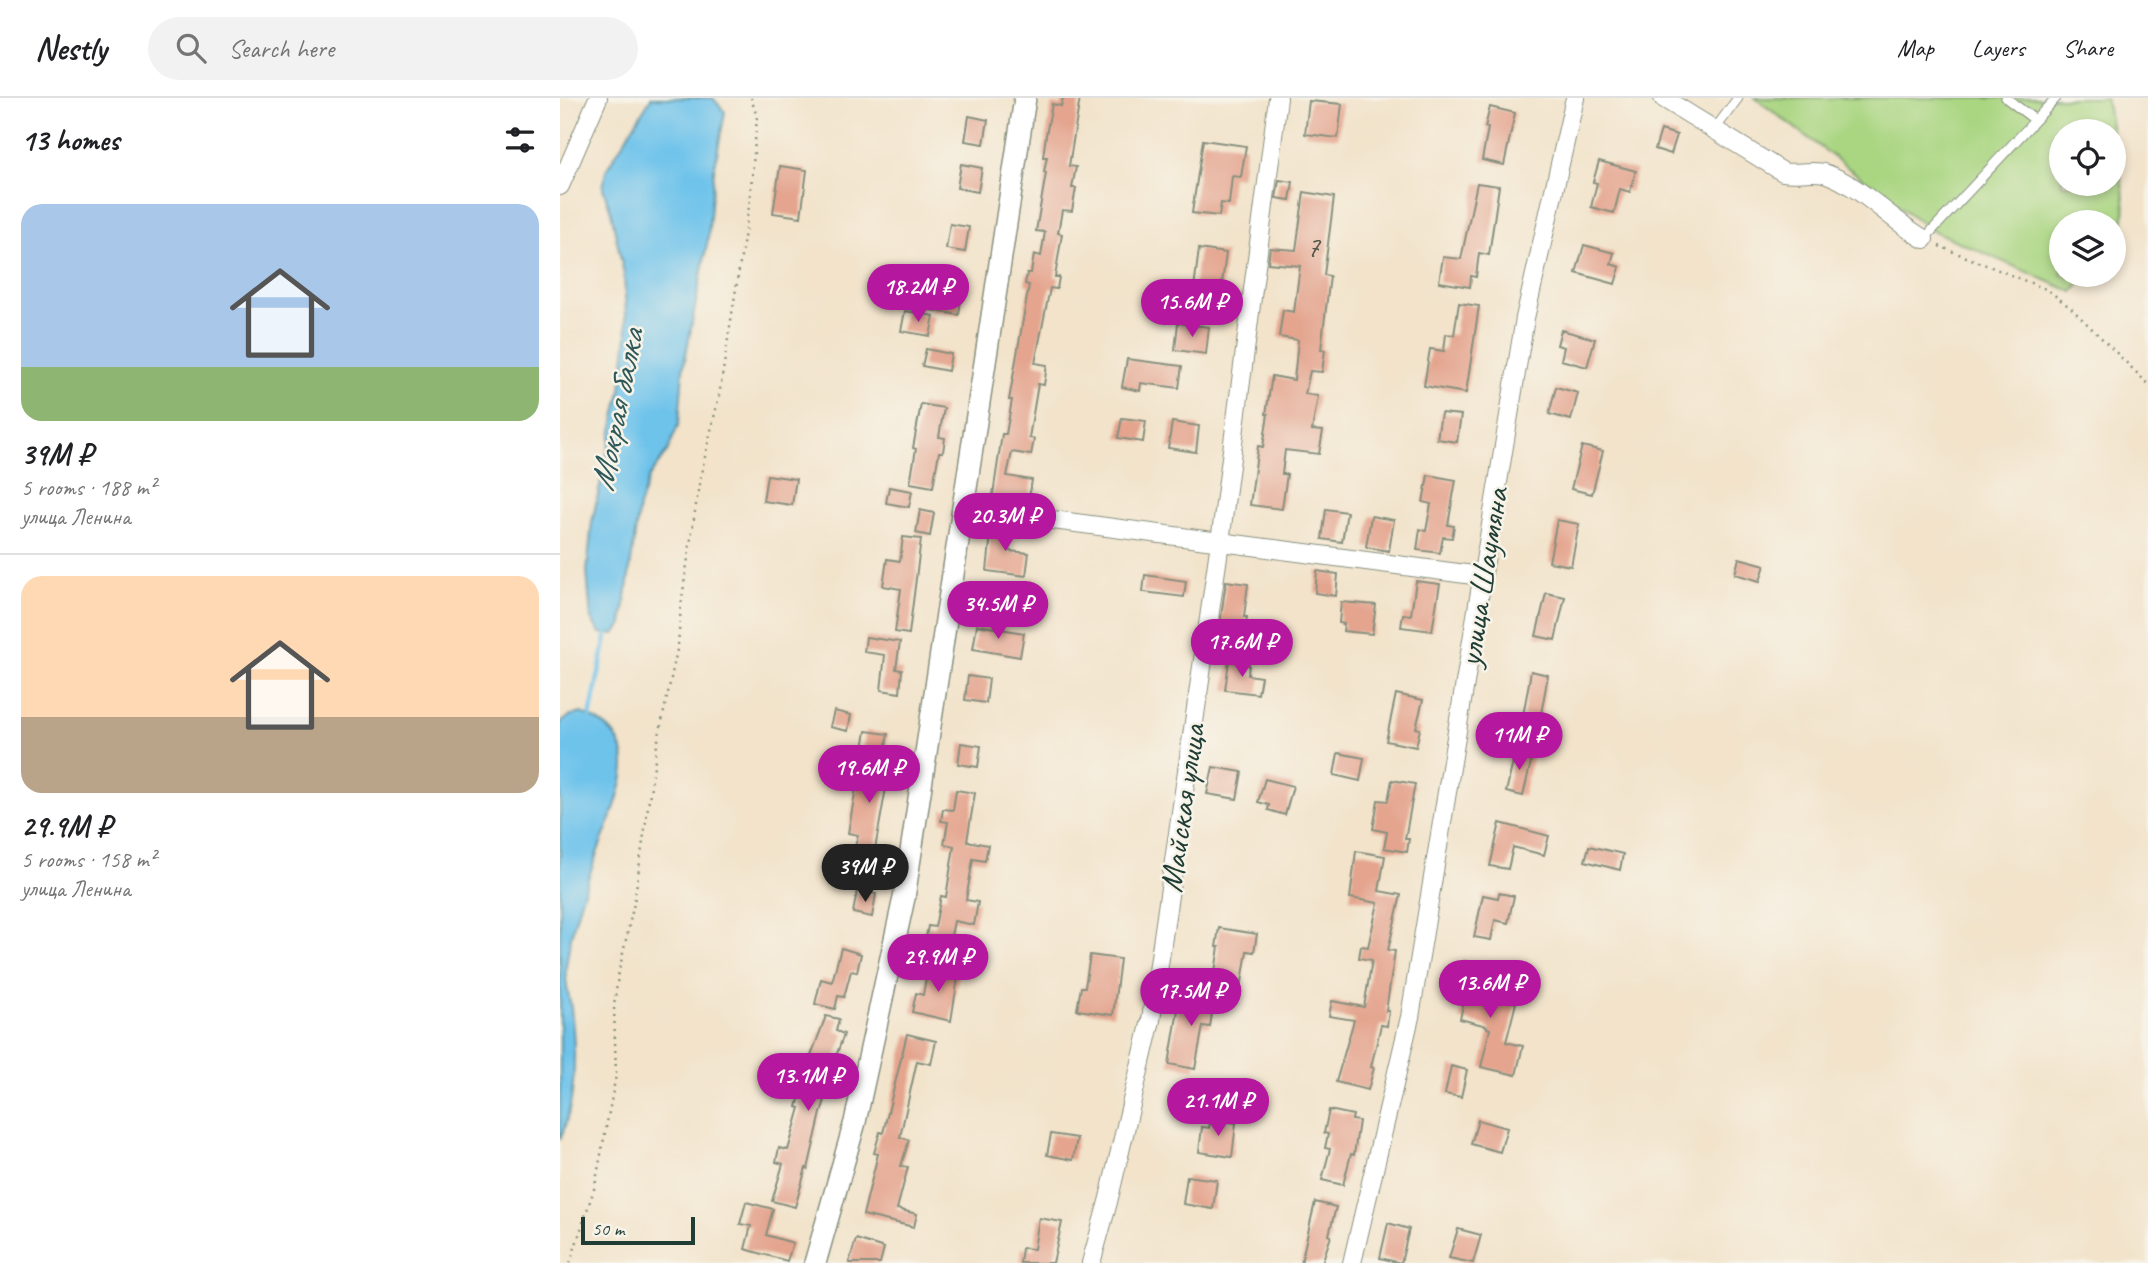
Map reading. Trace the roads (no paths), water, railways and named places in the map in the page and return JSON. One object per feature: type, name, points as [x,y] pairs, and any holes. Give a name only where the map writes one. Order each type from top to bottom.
[{"type":"street","points":[[560,186],[598,98]]},
{"type":"street","points":[[815,1263],[855,1122],[904,898],[1025,98]]},
{"type":"street","name":"Майская улица","points":[[1091,1263],[1108,1202],[1150,1020],[1220,542],[1278,98]]},
{"type":"street","name":"улица Шаумяна","points":[[1352,1263],[1410,1017],[1525,318],[1575,98]]},
{"type":"street","points":[[1663,98],[1783,172],[1825,173],[1840,180],[1924,239]]},
{"type":"street","points":[[961,508],[1481,576]]},
{"type":"lane","points":[[1715,129],[1738,98]]},
{"type":"lane","points":[[2006,98],[2035,120]]},
{"type":"lane","points":[[1924,239],[2056,98]]},
{"type":"water","points":[[651,98],[713,98],[725,112],[714,170],[708,239],[683,370],[679,423],[668,450],[649,477],[639,507],[622,624],[615,634],[600,633],[591,619],[587,571],[592,522],[621,390],[627,335],[624,274],[603,188],[606,170]]},
{"type":"water","points":[[581,713],[606,726],[612,733],[621,748],[624,767],[618,797],[584,892],[568,951],[566,977],[573,1024],[574,1075],[570,1109],[560,1140],[560,723]]},
{"type":"waterway","name":"Мокрая балка","points":[[589,722],[608,628]]}]
